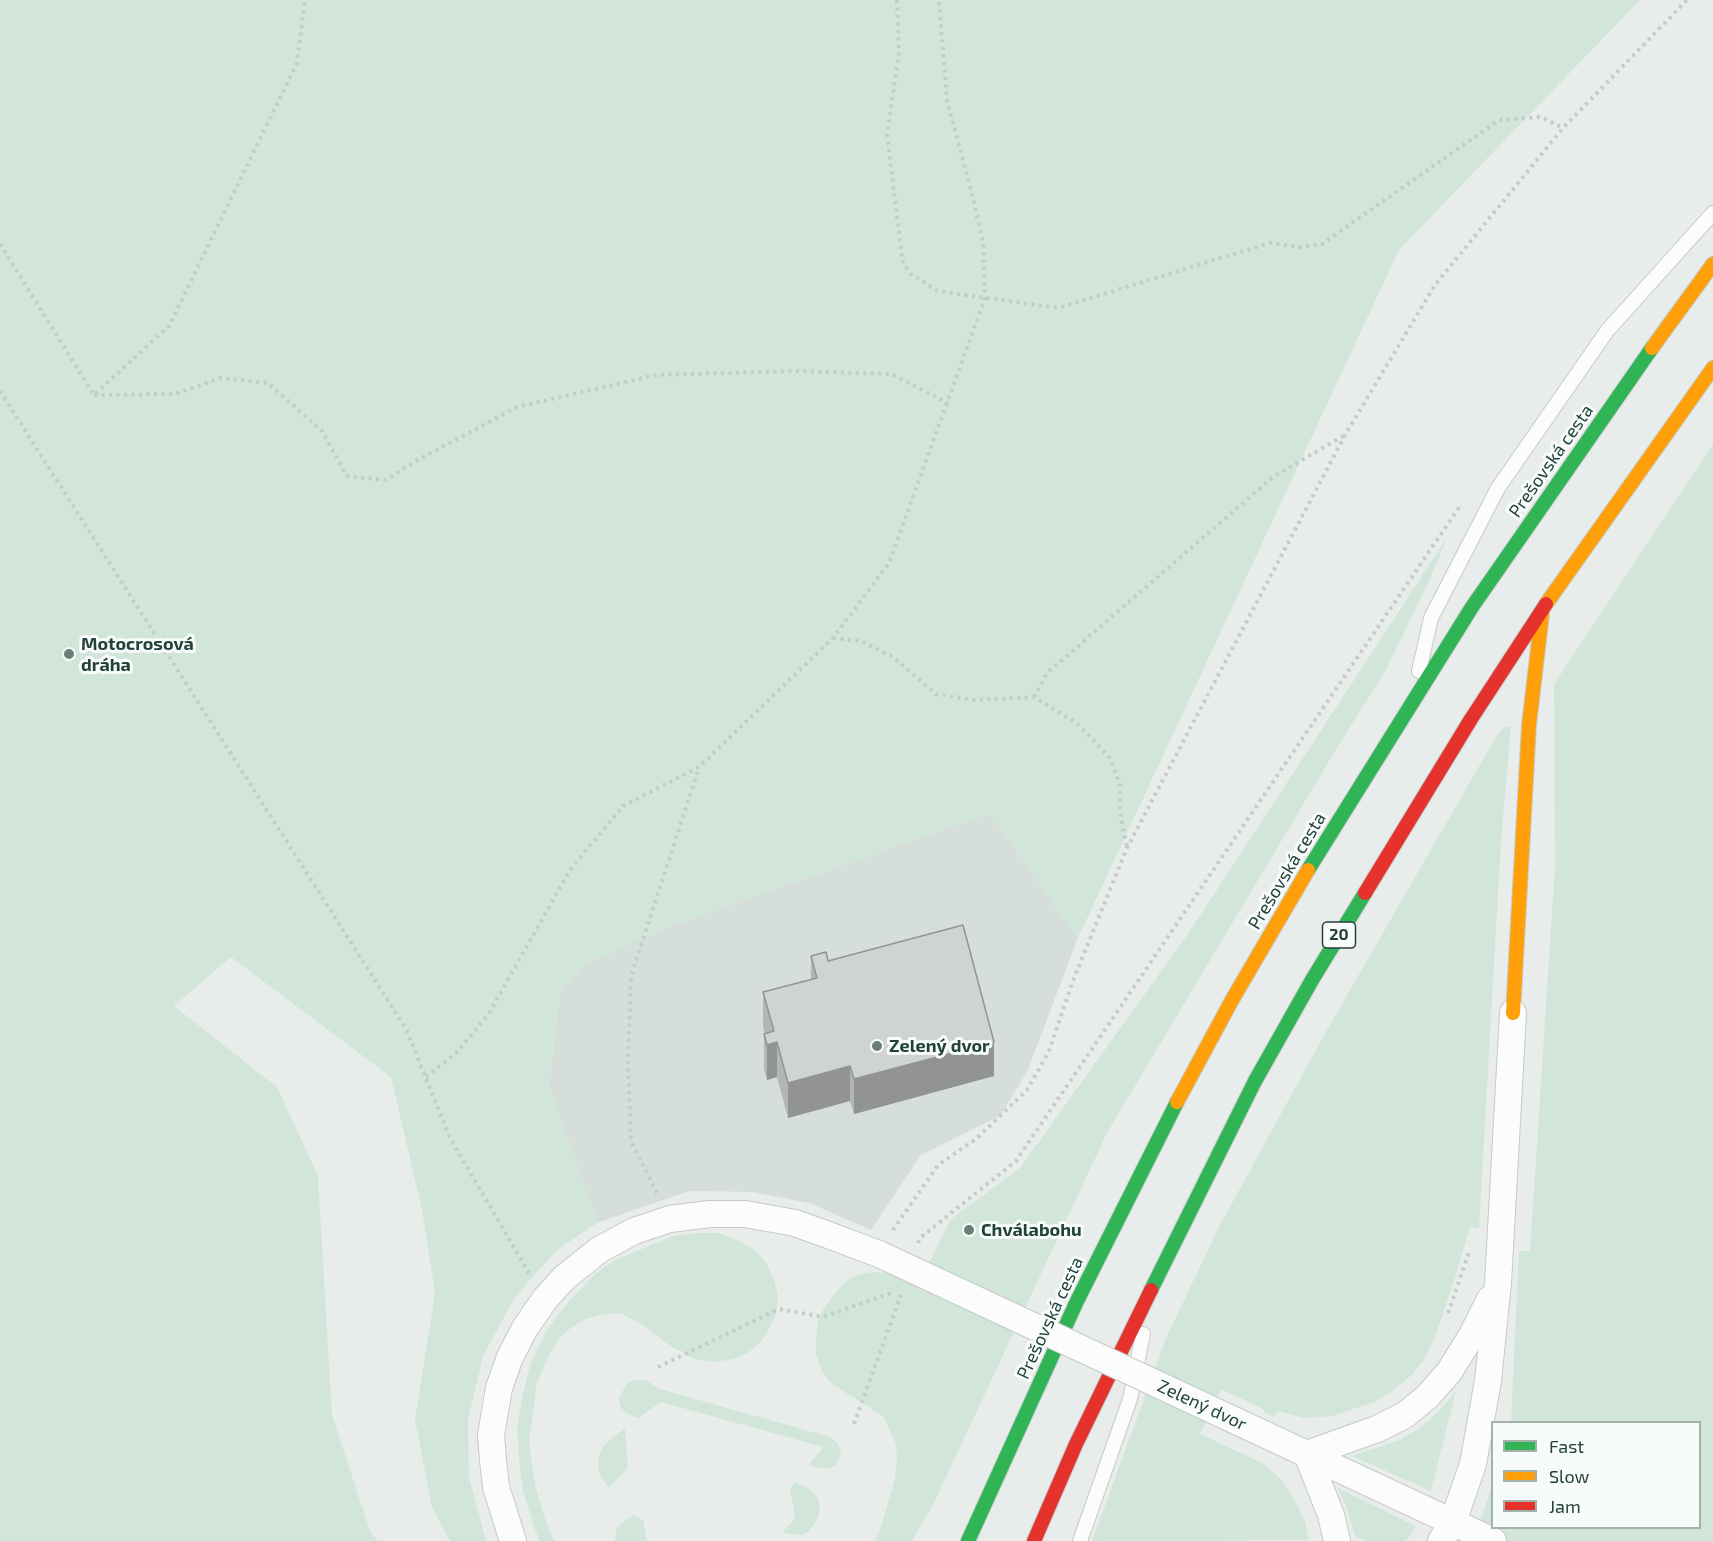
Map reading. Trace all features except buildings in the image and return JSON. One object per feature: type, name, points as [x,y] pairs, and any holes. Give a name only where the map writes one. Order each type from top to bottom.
[{"type":"highway","name":"Prešovská cesta","points":[[968,1541],[1077,1301],[1163,1128],[1232,1000],[1340,817],[1472,607],[1713,264]]},
{"type":"highway","name":"20","points":[[1034,1541],[1076,1444],[1152,1285],[1235,1120],[1312,981],[1471,719],[1543,608],[1713,368]]},
{"type":"highway","points":[[1513,1013],[1529,725],[1543,608]]},
{"type":"highway","points":[[955,1541],[979,1514]]},
{"type":"street","points":[[1447,1532],[1473,1464],[1488,1381],[1498,1283],[1513,1013]]},
{"type":"street","name":"Zelený dvor","points":[[513,1541],[496,1487],[491,1435],[499,1388],[510,1357],[525,1328],[544,1299],[564,1278],[599,1250],[634,1231],[670,1219],[710,1214],[745,1214],[795,1223],[879,1254],[1307,1454],[1447,1532],[1493,1541]]},
{"type":"street","points":[[1337,1541],[1331,1515],[1307,1454],[1386,1425],[1406,1415],[1427,1398],[1449,1372],[1472,1335],[1498,1283]]},
{"type":"lane","points":[[1411,702],[1431,618],[1498,488],[1607,331],[1713,213]]},
{"type":"lane","points":[[1080,1541],[1130,1399],[1152,1285]]},
{"type":"path","points":[[94,395],[169,326],[297,63],[305,0]]},
{"type":"path","points":[[897,0],[898,52],[887,135],[903,264],[912,275],[938,291],[1058,308],[1270,243],[1299,247],[1322,244],[1499,120],[1541,117],[1563,128]]},
{"type":"path","points":[[426,1077],[457,1052],[488,1015],[570,870],[623,806],[699,767],[833,638],[889,563],[985,297],[983,242],[947,101],[939,0]]},
{"type":"path","points":[[879,1254],[899,1219],[938,1165],[976,1139],[1027,1090],[1049,1051],[1074,978],[1127,848],[1345,435],[1435,285],[1563,128],[1687,0]]},
{"type":"path","points":[[0,244],[94,395]]},
{"type":"path","points":[[94,395],[175,394],[221,378],[268,383],[322,431],[347,476],[386,480],[416,461],[517,407],[656,375],[795,370],[891,374],[948,404]]},
{"type":"path","points":[[0,391],[406,1029],[450,1138],[544,1299]]},
{"type":"path","points":[[1034,697],[1047,673],[1273,477],[1345,435]]},
{"type":"path","points":[[908,1267],[920,1238],[1016,1161],[1466,498]]},
{"type":"path","points":[[833,638],[861,641],[893,657],[936,694],[972,700],[1034,697],[1077,723],[1110,758],[1120,785],[1120,813],[1127,848]]},
{"type":"path","points":[[670,1219],[631,1141],[628,1058],[632,976],[699,767]]},
{"type":"path","points":[[1446,1318],[1472,1241],[1500,1245]]},
{"type":"path","points":[[657,1367],[779,1309],[823,1317],[903,1289],[854,1424]]},
{"type":"shaded area","points":[[990,813],[1078,938],[1027,1072],[1000,1116],[921,1155],[871,1230],[809,1203],[752,1192],[689,1191],[597,1223],[549,1085],[560,990],[589,962],[673,925]]},
{"type":"green space","points":[[0,0],[1640,0],[1399,250],[1078,938],[990,813],[673,925],[589,962],[560,990],[549,1085],[597,1223],[557,1250],[515,1297],[483,1356],[468,1420],[469,1477],[486,1541],[450,1541],[432,1507],[415,1420],[435,1293],[422,1210],[391,1077],[231,957],[174,1006],[277,1087],[318,1176],[332,1415],[370,1531],[378,1541],[0,1541]]},
{"type":"green space","points":[[1713,444],[1713,1541],[1473,1541],[1491,1490],[1491,1529],[1701,1529],[1701,1421],[1511,1421],[1519,1251],[1530,1251],[1555,867],[1554,684]]},
{"type":"green space","points":[[1448,536],[1386,670],[1338,746],[1107,1133],[932,1507],[912,1541],[875,1541],[895,1479],[896,1444],[884,1417],[832,1384],[822,1371],[816,1354],[816,1337],[818,1321],[824,1308],[841,1286],[852,1277],[865,1273],[892,1274],[918,1284],[951,1219],[1020,1168],[1190,931]]},
{"type":"green space","points":[[1505,726],[1511,727],[1501,841],[1479,1229],[1470,1227],[1435,1337],[1424,1360],[1413,1374],[1377,1401],[1332,1416],[1304,1418],[1278,1411],[1274,1417],[1263,1412],[1265,1410],[1221,1389],[1200,1434],[1262,1463],[1280,1478],[1305,1521],[1309,1540],[1092,1541],[1167,1336],[1219,1227],[1324,1035],[1496,737]]},
{"type":"green space","points":[[719,1233],[738,1240],[755,1250],[766,1263],[778,1296],[776,1314],[770,1327],[761,1342],[749,1352],[734,1359],[714,1362],[695,1359],[672,1347],[641,1324],[622,1314],[605,1314],[586,1319],[560,1337],[537,1383],[529,1443],[535,1485],[554,1541],[540,1541],[523,1491],[517,1426],[531,1362],[548,1328],[596,1273],[615,1260],[673,1236]]},
{"type":"green space","points":[[635,1380],[645,1380],[660,1389],[830,1437],[841,1450],[839,1459],[835,1466],[828,1469],[808,1466],[823,1447],[661,1402],[638,1418],[621,1408],[619,1399],[626,1384]]},
{"type":"green space","points":[[1456,1391],[1431,1491],[1352,1456],[1400,1440],[1420,1428]]},
{"type":"green space","points":[[625,1428],[628,1468],[609,1488],[598,1468],[599,1455],[604,1445]]},
{"type":"green space","points":[[795,1482],[810,1489],[818,1498],[820,1509],[817,1520],[809,1531],[801,1535],[782,1533],[795,1518],[790,1488]]},
{"type":"green space","points":[[1337,1488],[1416,1526],[1406,1541],[1365,1541],[1355,1536],[1345,1503]]},
{"type":"green space","points":[[633,1515],[643,1520],[647,1541],[615,1541],[616,1528]]},
{"type":"traffic: fast","points":[[1308,870],[1472,607],[1652,348]]},
{"type":"traffic: fast","points":[[1151,1290],[1255,1081],[1312,980],[1365,893]]},
{"type":"traffic: fast","points":[[968,1541],[1077,1301],[1177,1102]]},
{"type":"traffic: slow","points":[[1652,348],[1713,264]]},
{"type":"traffic: slow","points":[[1546,604],[1713,368]]},
{"type":"traffic: slow","points":[[1513,1013],[1529,725],[1542,614]]},
{"type":"traffic: slow","points":[[1177,1102],[1232,1000],[1308,870]]},
{"type":"traffic: jam","points":[[1365,893],[1471,719],[1546,604]]},
{"type":"traffic: jam","points":[[1034,1541],[1076,1444],[1151,1290]]},
{"type":"place","name":"Motocrosová dráha","points":[[69,654]]},
{"type":"place","name":"Zelený dvor","points":[[877,1046]]},
{"type":"place","name":"Chválabohu","points":[[969,1230]]}]
